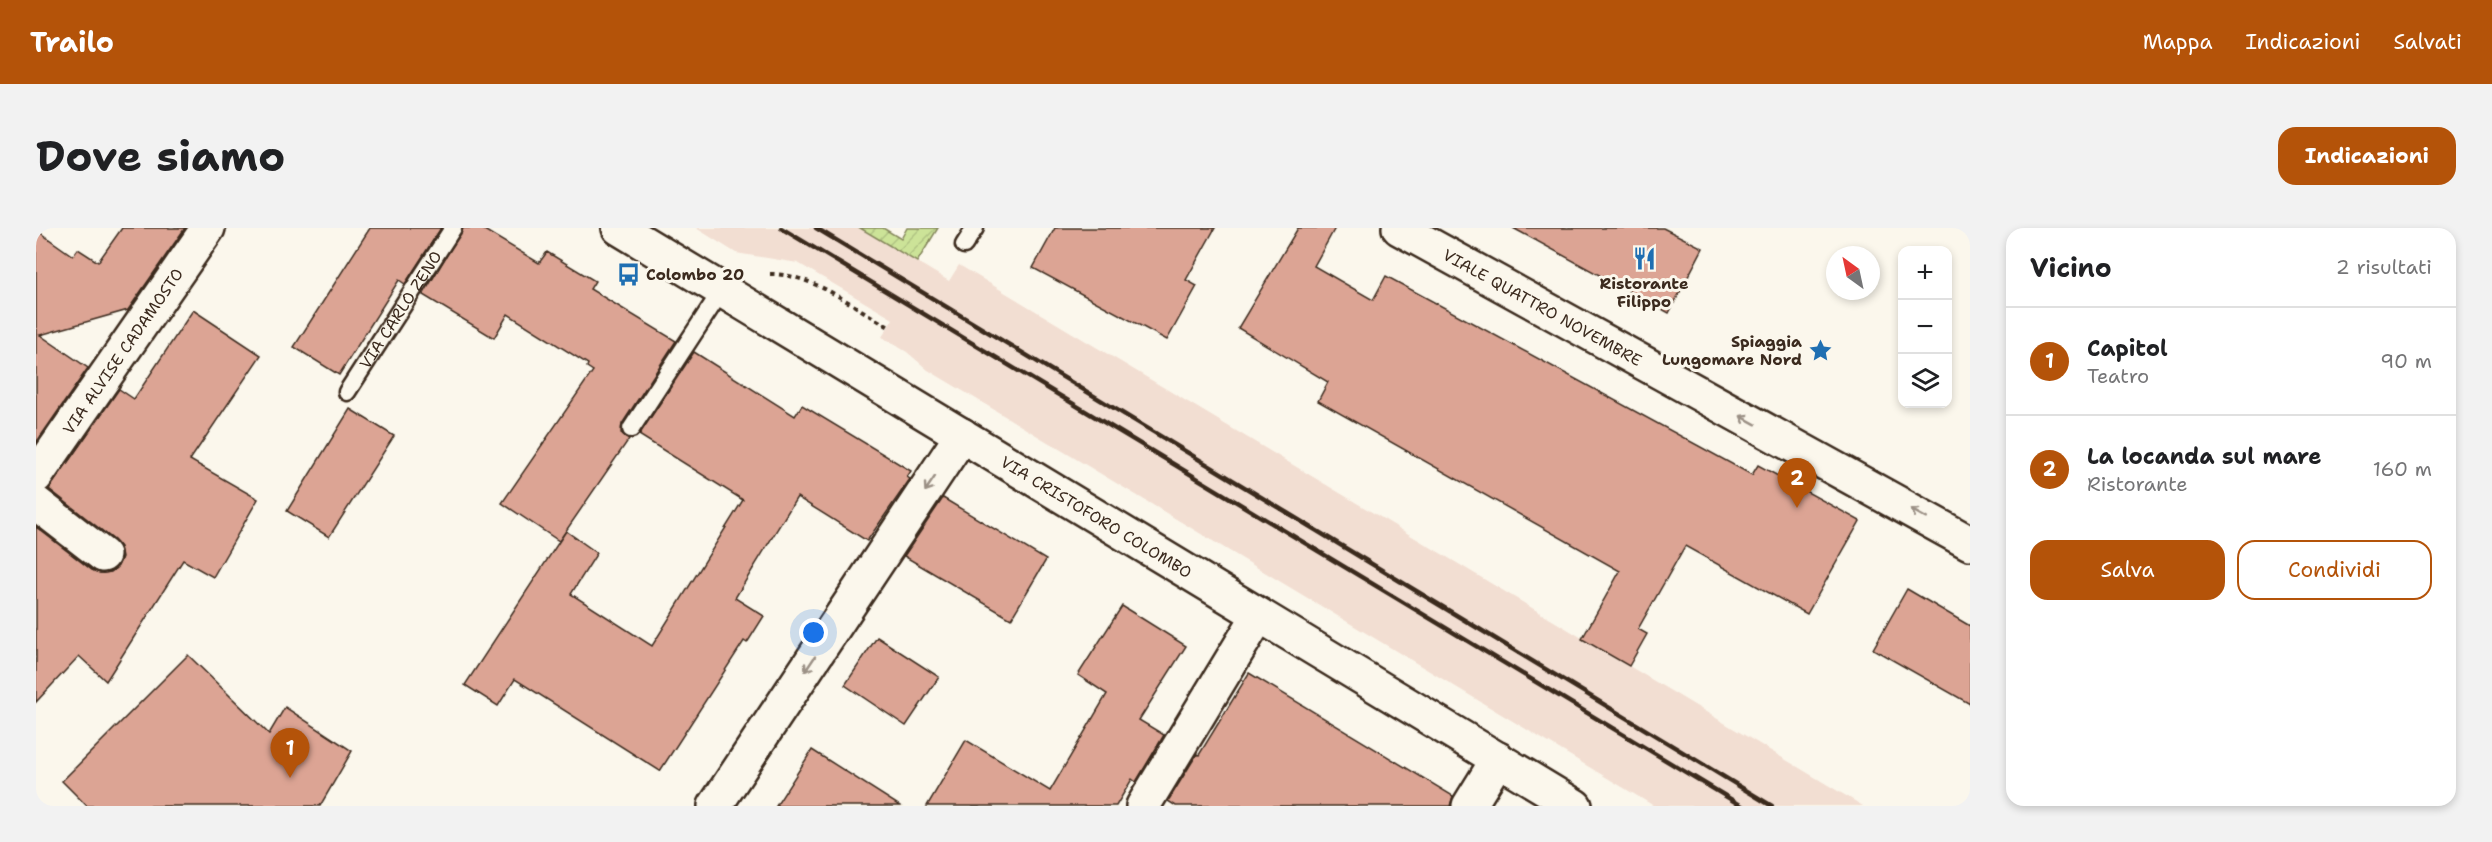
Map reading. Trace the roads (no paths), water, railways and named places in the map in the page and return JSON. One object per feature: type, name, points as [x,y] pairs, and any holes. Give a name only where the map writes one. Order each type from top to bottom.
[{"type":"street","name":"VIA ALVISE CADAMOSTO","points":[[36,476],[208,228]]},
{"type":"street","name":"VIA CRISTOFORO COLOMBO","points":[[619,228],[1575,806]]},
{"type":"street","name":"VIALE QUATTRO NOVEMBRE","points":[[1399,228],[1970,543]]},
{"type":"street","points":[[716,806],[962,435]]},
{"type":"street","points":[[36,503],[103,555]]},
{"type":"street","points":[[1143,806],[1259,615]]},
{"type":"street","points":[[1469,806],[1498,759]]},
{"type":"lane","name":"VIA CARLO ZENO","points":[[347,392],[453,228]]},
{"type":"lane","points":[[964,245],[975,228]]},
{"type":"lane","points":[[631,429],[722,290]]},
{"type":"railway","points":[[781,228],[1742,806]]},
{"type":"railway","points":[[816,228],[1772,806]]},
{"type":"place","name":"Ristorante Filippo","points":[[1644,258]]},
{"type":"place","name":"Colombo 20","points":[[628,274]]},
{"type":"place","name":"Spiaggia Lungomare Nord","points":[[1820,350]]},
{"type":"place","name":"La locanda sul mare","points":[[1797,508]]},
{"type":"place","name":"Capitol","points":[[290,778]]}]
